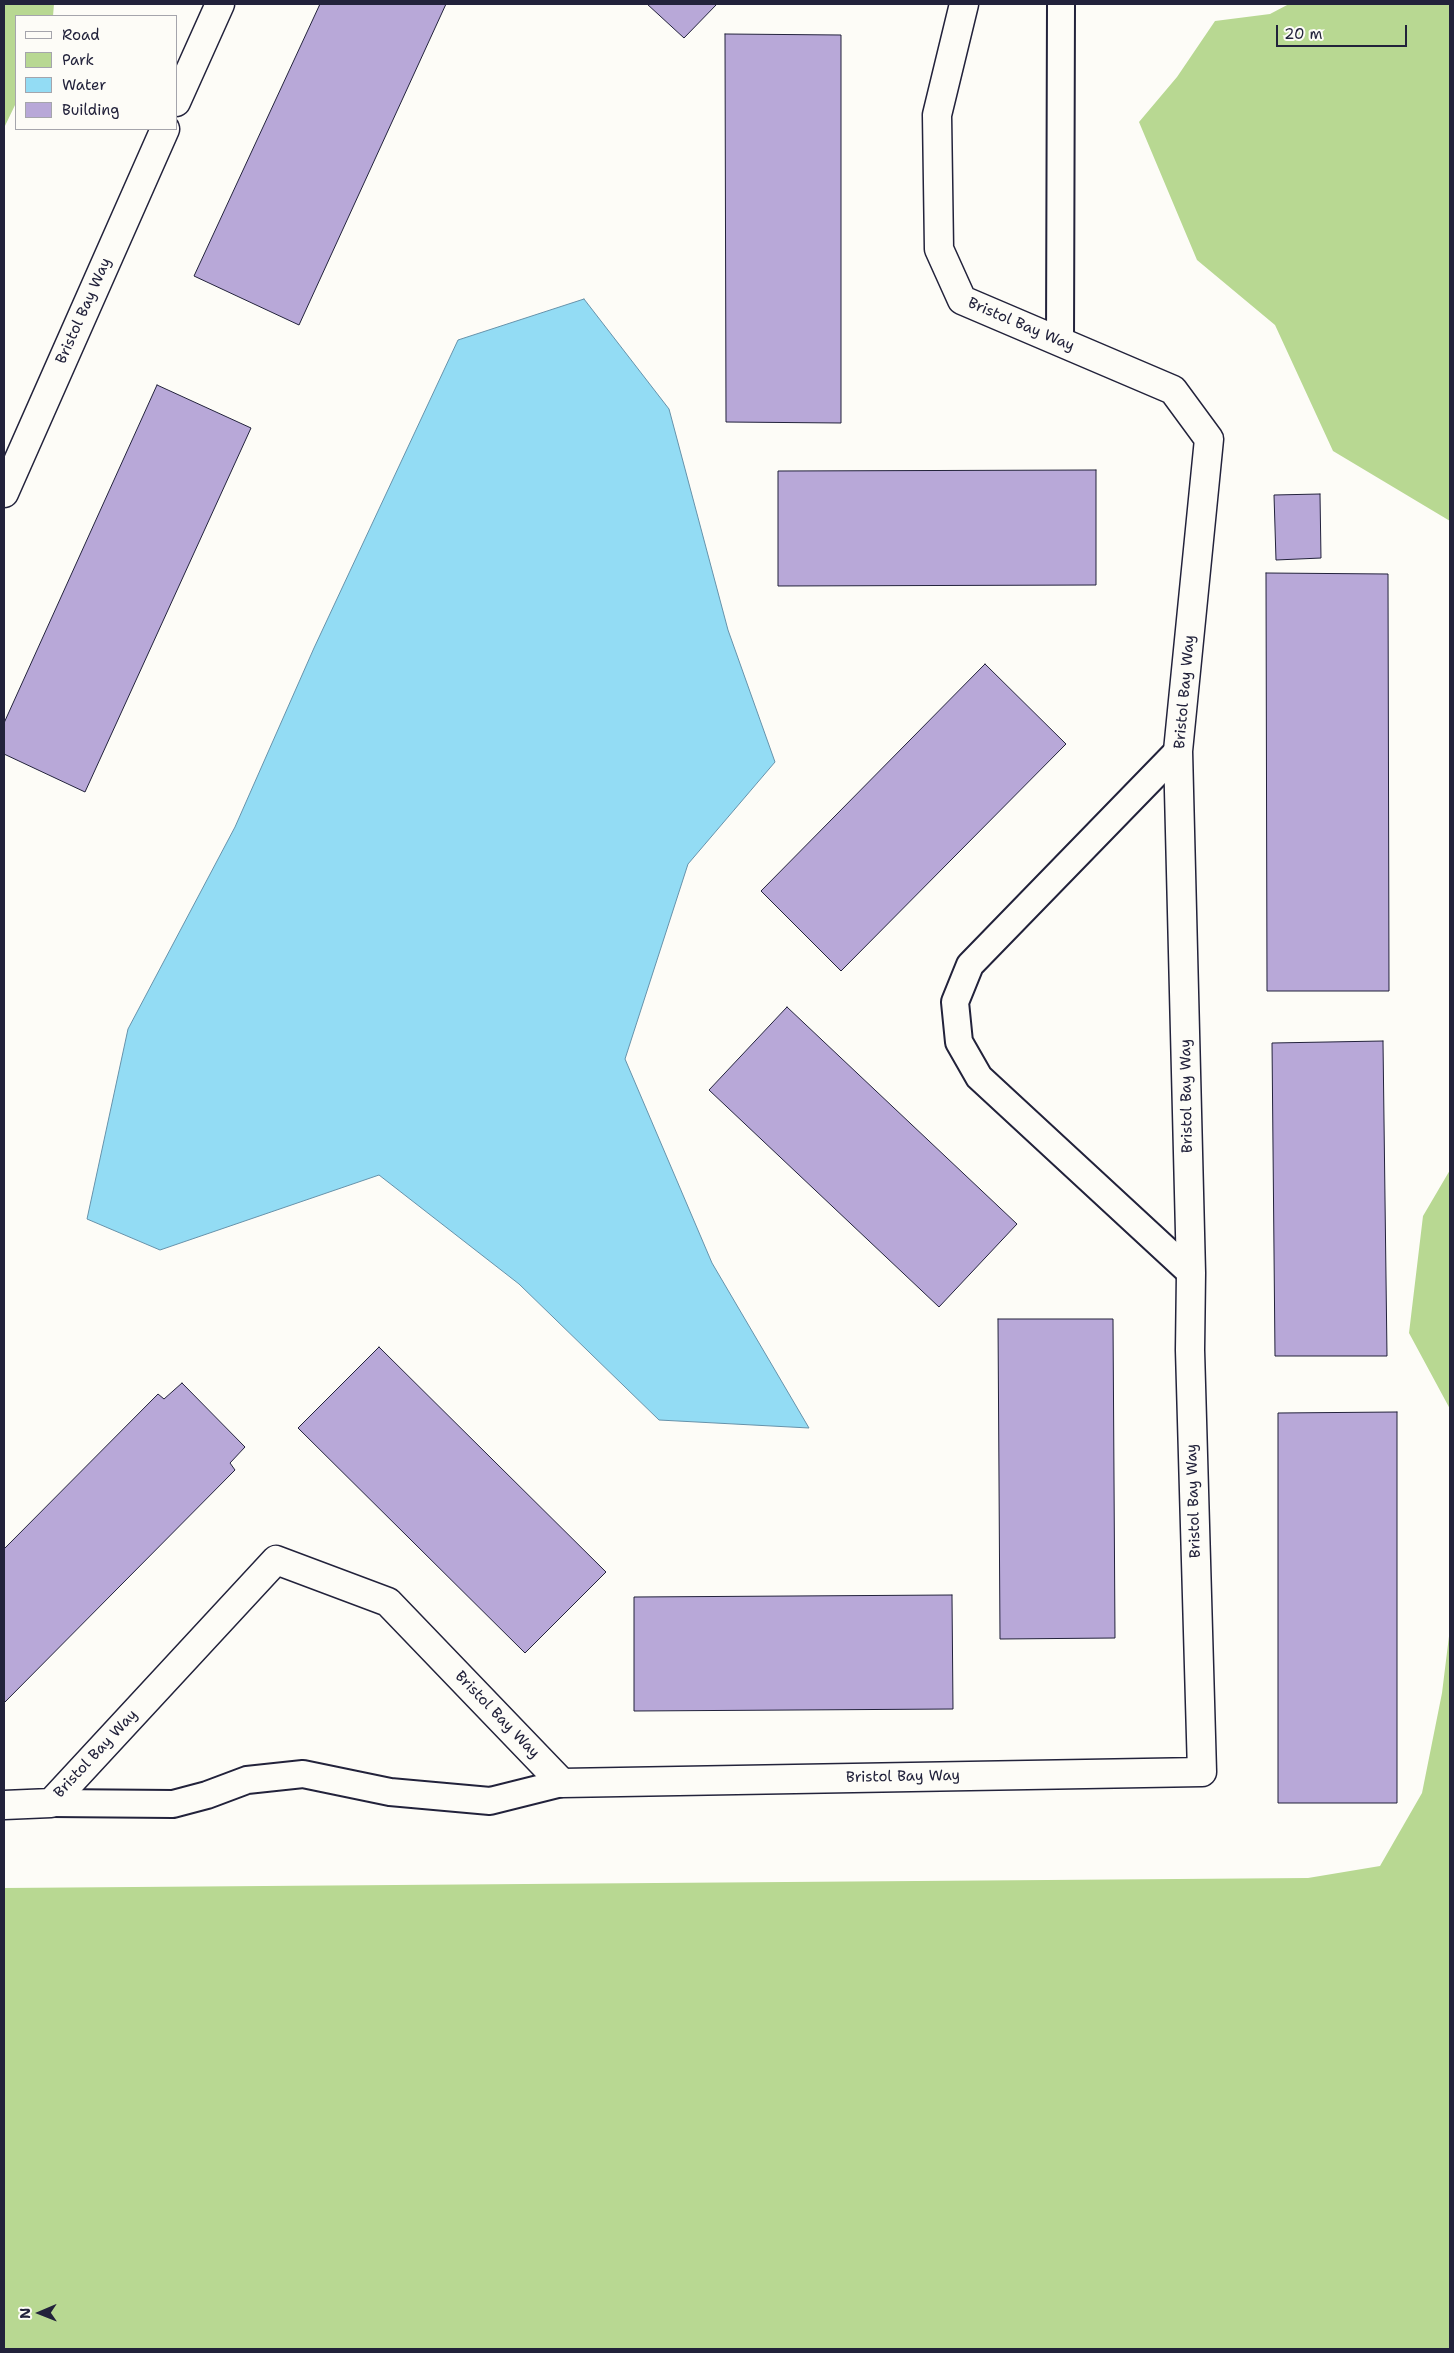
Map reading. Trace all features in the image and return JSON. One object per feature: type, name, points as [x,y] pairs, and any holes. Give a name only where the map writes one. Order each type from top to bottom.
[{"type":"street","points":[[178,98],[220,4]]},
{"type":"street","name":"Bristol Bay Way","points":[[4,1805],[51,1803],[276,1560],[388,1602],[562,1783],[1202,1772],[1190,1350],[1191,1273],[1178,752],[1209,439],[1173,390],[962,300],[939,249],[937,115],[964,4]]},
{"type":"street","name":"Bristol Bay Way","points":[[4,494],[164,130]]},
{"type":"lane","points":[[1060,341],[1061,4]]},
{"type":"lane","points":[[1178,752],[970,965],[955,1002],[959,1042],[979,1077],[1191,1273]]},
{"type":"lane","points":[[51,1803],[173,1804],[207,1795],[247,1780],[303,1774],[390,1792],[490,1801],[562,1783]]},
{"type":"green space","points":[[4,4],[54,4],[53,15],[15,15],[15,105],[4,128]]},
{"type":"green space","points":[[1289,4],[1450,4],[1450,521],[1333,451],[1275,325],[1197,260],[1139,122],[1177,77],[1215,21],[1270,14]]},
{"type":"green space","points":[[1450,1170],[1450,1409],[1409,1333],[1423,1216]]},
{"type":"green space","points":[[1450,1628],[1450,2349],[4,2349],[4,1888],[1308,1878],[1380,1866],[1422,1793],[1442,1693]]},
{"type":"water","points":[[584,299],[669,409],[728,630],[775,762],[688,864],[625,1059],[712,1263],[809,1428],[659,1420],[519,1284],[379,1175],[160,1250],[87,1219],[128,1029],[235,827],[314,648],[458,340]]},
{"type":"building","points":[[320,4],[446,4],[299,325],[194,276]]},
{"type":"building","points":[[647,4],[717,4],[684,38]]},
{"type":"building","points":[[725,34],[841,35],[841,423],[726,422]]},
{"type":"building","points":[[157,385],[251,428],[85,792],[4,754],[4,723]]},
{"type":"building","points":[[1096,470],[1096,585],[778,586],[778,471]]},
{"type":"building","points":[[1320,494],[1321,558],[1276,560],[1274,495]]},
{"type":"building","points":[[1266,573],[1388,574],[1389,991],[1267,991]]},
{"type":"building","points":[[985,664],[1066,744],[841,971],[761,891]]},
{"type":"building","points":[[787,1007],[1017,1224],[939,1307],[709,1090]]},
{"type":"building","points":[[1383,1041],[1387,1356],[1275,1356],[1272,1043]]},
{"type":"building","points":[[998,1319],[1113,1319],[1115,1638],[1000,1639]]},
{"type":"building","points":[[379,1347],[606,1572],[525,1653],[298,1428]]},
{"type":"building","points":[[182,1383],[245,1447],[230,1463],[235,1470],[4,1703],[4,1549],[158,1394],[164,1399]]},
{"type":"building","points":[[1397,1412],[1397,1803],[1278,1803],[1278,1413]]},
{"type":"building","points":[[952,1595],[953,1709],[634,1711],[634,1597]]}]
